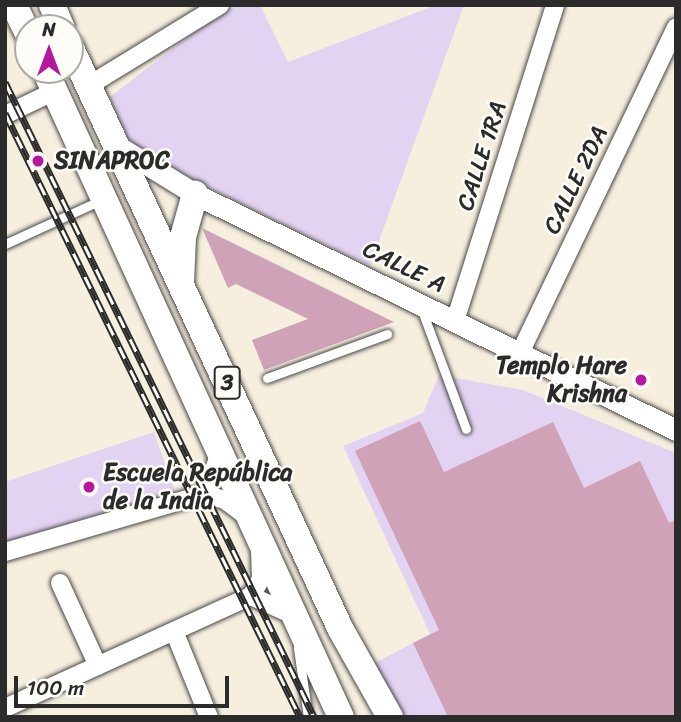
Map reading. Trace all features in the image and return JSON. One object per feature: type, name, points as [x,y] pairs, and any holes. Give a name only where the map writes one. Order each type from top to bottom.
[{"type":"main road","name":"3","points":[[84,77],[341,630],[390,717]]},
{"type":"main road","name":"3","points":[[52,84],[248,519],[341,717]]},
{"type":"main road","points":[[181,285],[183,237],[195,194]]},
{"type":"street","points":[[88,86],[220,5]]},
{"type":"street","name":"CALLE 1RA","points":[[455,321],[555,5]]},
{"type":"street","name":"CALLE 2DA","points":[[520,353],[676,27]]},
{"type":"street","points":[[5,115],[45,84]]},
{"type":"street","name":"CALLE A","points":[[114,144],[195,194],[676,430]]},
{"type":"street","points":[[205,495],[220,453]]},
{"type":"street","points":[[5,552],[205,495],[225,500],[248,519]]},
{"type":"street","points":[[5,708],[251,596],[261,579],[260,544]]},
{"type":"street","points":[[61,583],[99,666]]},
{"type":"street","points":[[251,596],[293,615]]},
{"type":"street","points":[[174,631],[209,717]]},
{"type":"lane","points":[[5,244],[103,199]]},
{"type":"lane","points":[[419,303],[466,429]]},
{"type":"lane","points":[[267,378],[387,334]]},
{"type":"lane","points":[[293,615],[308,717]]},
{"type":"shaded area","points":[[237,5],[260,5],[288,62],[436,5],[464,5],[370,266],[130,149],[110,97],[211,19]]},
{"type":"shaded area","points":[[439,375],[523,390],[676,453],[676,717],[394,717],[371,665],[430,634],[343,446],[423,413]]},
{"type":"shaded area","name":"Escuela República de la India","points":[[154,432],[175,492],[5,542],[5,482]]},
{"type":"building","points":[[202,228],[394,322],[264,370],[252,340],[308,319],[236,284],[228,288]]},
{"type":"building","points":[[420,421],[444,472],[553,422],[584,488],[640,461],[669,523],[676,520],[676,717],[448,717],[413,643],[439,630],[355,451]]},
{"type":"railway","points":[[5,82],[314,717]]},
{"type":"railway","points":[[5,113],[300,717]]},
{"type":"place","name":"SINAPROC","points":[[38,161]]},
{"type":"place","name":"Templo Hare Krishna","points":[[641,380]]},
{"type":"place","name":"Escuela República de la India","points":[[89,487]]}]
